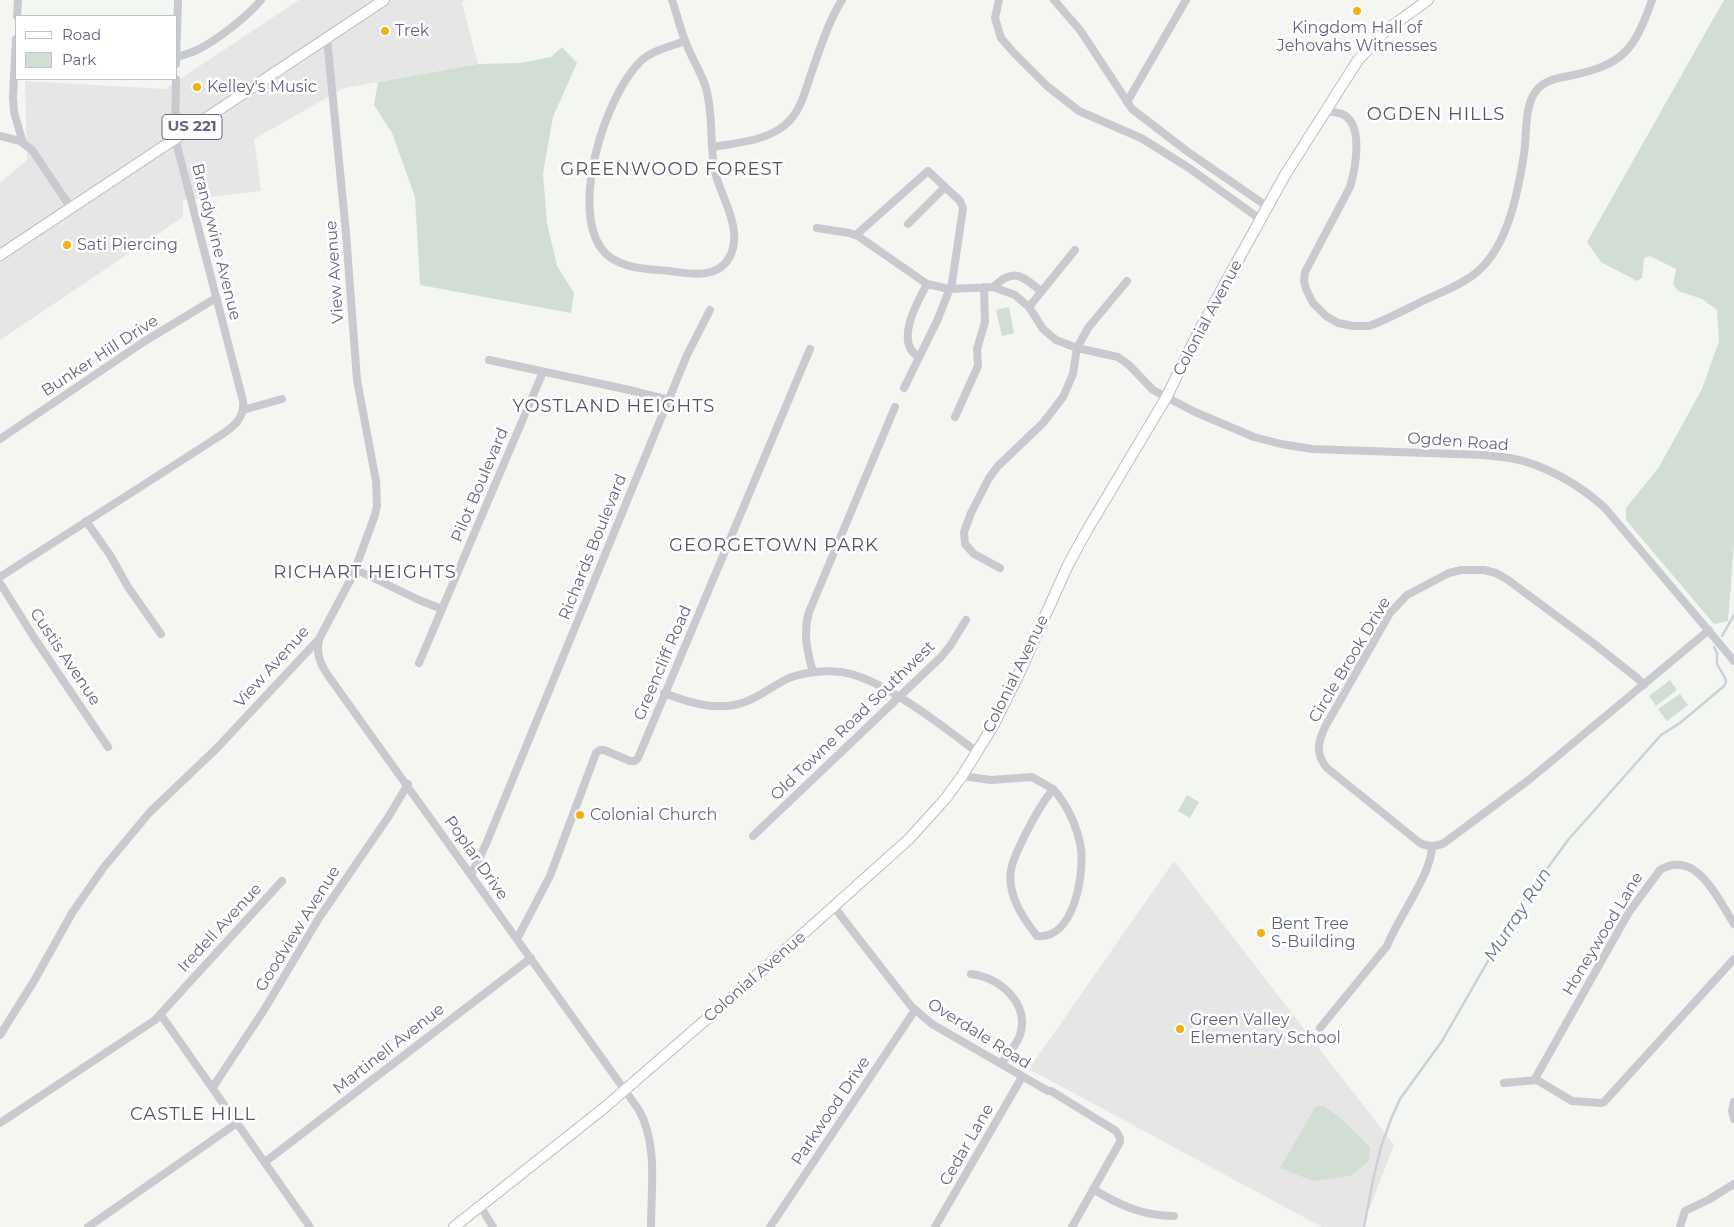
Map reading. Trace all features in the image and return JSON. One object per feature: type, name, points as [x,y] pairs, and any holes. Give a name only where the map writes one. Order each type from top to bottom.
[{"type":"main road","name":"US 221","points":[[0,255],[384,0]]},
{"type":"main road","name":"Colonial Avenue","points":[[454,1227],[625,1090],[910,839],[946,798],[978,752],[1011,692],[1055,593],[1086,532],[1166,398],[1200,329],[1285,174],[1358,60],[1385,31],[1428,0]]},
{"type":"street","points":[[18,0],[18,15]]},
{"type":"street","points":[[177,15],[178,0]]},
{"type":"street","points":[[178,56],[198,50],[214,40],[252,10],[261,0]]},
{"type":"street","points":[[672,0],[685,42],[706,87],[712,147],[718,180],[727,203],[734,232],[732,250],[724,265],[711,272],[701,274],[644,268],[613,260],[597,241],[590,218],[590,179],[595,149],[626,78],[639,62],[659,50],[685,42]]},
{"type":"street","points":[[712,147],[738,143],[763,136],[777,130],[791,119],[803,98],[823,40],[842,0]]},
{"type":"street","points":[[999,0],[995,18],[1001,38],[1047,86],[1079,111],[1141,138],[1260,219]]},
{"type":"street","points":[[1054,0],[1080,30],[1127,102],[1140,117],[1268,207]]},
{"type":"street","points":[[1325,111],[1344,115],[1351,122],[1356,139],[1356,159],[1350,187],[1305,272],[1306,290],[1313,303],[1326,316],[1353,326],[1369,326],[1462,281],[1477,271],[1487,261],[1500,243],[1508,221],[1519,180],[1529,106],[1534,94],[1540,85],[1556,78],[1601,68],[1614,62],[1628,51],[1635,42],[1652,0]]},
{"type":"street","points":[[1127,102],[1181,2]]},
{"type":"street","name":"View Avenue","points":[[0,1035],[34,981],[72,913],[104,867],[150,812],[217,748],[319,639],[355,569],[375,515],[377,492],[357,380],[347,241],[327,38]]},
{"type":"street","points":[[15,58],[14,112],[23,143]]},
{"type":"street","name":"Brandywine Avenue","points":[[176,80],[175,138],[243,400],[243,410]]},
{"type":"street","points":[[0,136],[9,137],[23,143],[32,150],[71,208]]},
{"type":"street","points":[[856,235],[928,170],[960,201],[963,208],[952,283],[937,321],[904,388]]},
{"type":"street","points":[[908,224],[945,187]]},
{"type":"street","points":[[818,228],[856,235],[927,284],[949,289],[988,287],[1015,295],[1030,307],[1075,250]]},
{"type":"street","points":[[988,287],[1007,276],[1016,275],[1026,278],[1041,291]]},
{"type":"street","points":[[1000,568],[974,554],[968,548],[964,538],[964,532],[980,495],[998,466],[1043,423],[1063,397],[1073,374],[1077,348],[1088,328],[1127,281]]},
{"type":"street","points":[[919,357],[908,347],[908,330],[912,315],[927,284]]},
{"type":"street","points":[[955,417],[978,366],[977,349],[985,322],[988,287]]},
{"type":"street","name":"Bunker Hill Drive","points":[[0,439],[145,341],[216,298]]},
{"type":"street","name":"Ogden Road","points":[[1030,307],[1049,334],[1064,345],[1123,359],[1153,390],[1166,398],[1254,437],[1312,450],[1484,455],[1511,458],[1556,474],[1605,508],[1734,661]]},
{"type":"street","name":"Richards Boulevard","points":[[471,875],[486,844],[693,342],[710,310]]},
{"type":"street","name":"Greencliff Road","points":[[517,939],[550,876],[596,753],[604,750],[630,761],[635,761],[638,758],[810,350]]},
{"type":"street","points":[[489,360],[669,400]]},
{"type":"street","name":"Pilot Boulevard","points":[[419,663],[543,372]]},
{"type":"street","points":[[0,577],[233,427],[239,420],[243,410],[282,399]]},
{"type":"street","points":[[813,672],[805,630],[809,612],[895,407]]},
{"type":"street","points":[[86,521],[160,634]]},
{"type":"street","points":[[355,569],[418,600],[442,609]]},
{"type":"street","name":"Circle Brook Drive","points":[[1432,846],[1420,843],[1327,768],[1318,752],[1320,738],[1337,705],[1390,614],[1407,595],[1455,572],[1474,569],[1496,573],[1593,643],[1644,685]]},
{"type":"street","name":"Custis Avenue","points":[[0,583],[35,639],[108,747]]},
{"type":"street","name":"Old Towne Road Southwest","points":[[753,836],[941,657],[966,620]]},
{"type":"street","points":[[1320,1028],[1387,946],[1392,932],[1428,867],[1432,846],[1444,843],[1530,779],[1709,630]]},
{"type":"street","name":"Poplar Drive","points":[[319,639],[316,648],[321,664],[640,1110],[651,1144],[651,1227]]},
{"type":"street","points":[[664,693],[702,706],[733,705],[745,702],[788,679],[813,672],[825,671],[853,674],[866,678],[898,697],[978,752]]},
{"type":"street","points":[[962,776],[991,780],[1032,777],[1042,781],[1053,789],[1060,797],[1074,823],[1081,848],[1082,873],[1080,887],[1070,913],[1058,930],[1045,937],[1038,936],[1025,920],[1014,898],[1010,874],[1032,822],[1053,789]]},
{"type":"street","name":"Goodview Avenue","points":[[213,1087],[264,1010],[319,918],[389,816],[408,784]]},
{"type":"street","name":"Honeywood Lane","points":[[1536,1080],[1629,912],[1660,870],[1667,866],[1679,864],[1689,866],[1696,871],[1704,879],[1734,924]]},
{"type":"street","name":"Iredell Avenue","points":[[161,1015],[282,881]]},
{"type":"street","name":"Overdale Road","points":[[834,907],[914,1010],[932,1024],[1022,1077],[1051,1091],[1116,1131],[1120,1142],[1093,1189]]},
{"type":"street","name":"Martinell Avenue","points":[[265,1162],[531,958]]},
{"type":"street","points":[[1504,1083],[1536,1080],[1572,1101],[1604,1102],[1734,959]]},
{"type":"street","points":[[971,974],[990,978],[998,983],[1012,995],[1021,1011],[1022,1026],[1020,1035],[1001,1064]]},
{"type":"street","name":"Parkwood Drive","points":[[770,1227],[914,1010]]},
{"type":"street","points":[[0,1123],[161,1015],[310,1227]]},
{"type":"street","name":"Cedar Lane","points":[[936,1227],[1022,1077]]},
{"type":"street","points":[[1734,1102],[1732,1111],[1734,1119]]},
{"type":"street","points":[[88,1227],[237,1123]]},
{"type":"street","points":[[1680,1227],[1685,1211],[1734,1184]]},
{"type":"street","points":[[1072,1227],[1093,1189],[1137,1211],[1150,1215],[1174,1216]]},
{"type":"street","points":[[480,1206],[493,1227]]},
{"type":"shaded area","points":[[299,0],[465,0],[462,3],[478,64],[344,88],[254,139],[261,191],[183,200],[183,217],[0,340],[0,183],[27,160],[25,81],[165,89]]},
{"type":"shaded area","name":"Green Valley Elementary School","points":[[1174,861],[1394,1145],[1362,1227],[1322,1227],[1029,1069]]},
{"type":"green space","points":[[1724,0],[1734,0],[1734,543],[1728,621],[1714,624],[1626,520],[1626,508],[1659,467],[1702,389],[1719,341],[1717,310],[1702,299],[1678,291],[1673,284],[1676,269],[1650,256],[1644,258],[1642,278],[1637,281],[1601,262],[1587,242]]},
{"type":"green space","points":[[562,47],[577,63],[553,117],[543,173],[547,223],[557,266],[574,293],[571,313],[420,285],[415,197],[392,133],[374,105],[378,82],[478,64],[520,63],[551,57]]},
{"type":"green space","points":[[1009,307],[1014,333],[1002,336],[996,310]]},
{"type":"green space","points":[[1670,680],[1677,690],[1656,706],[1649,696]]},
{"type":"green space","points":[[1680,694],[1688,705],[1667,721],[1658,709]]},
{"type":"green space","points":[[1187,795],[1199,802],[1190,818],[1178,811]]},
{"type":"green space","points":[[1316,1106],[1324,1106],[1338,1116],[1370,1147],[1369,1161],[1350,1176],[1313,1181],[1280,1168]]},
{"type":"waterway","name":"Murray Run","points":[[1722,636],[1734,615]]},
{"type":"waterway","name":"Murray Run","points":[[1364,1227],[1381,1147],[1400,1099],[1442,1041],[1519,907],[1568,840],[1661,735],[1680,723],[1724,686],[1725,678],[1717,664],[1717,653],[1714,647]]},
{"type":"place","name":"Kingdom Hall of Jehovahs Witnesses","points":[[1357,11]]},
{"type":"place","name":"Trek","points":[[385,31]]},
{"type":"place","name":"Kelley's Music","points":[[197,87]]},
{"type":"place","name":"Sati Piercing","points":[[67,245]]},
{"type":"place","name":"Colonial Church","points":[[580,815]]},
{"type":"place","name":"Bent Tree S-Building","points":[[1261,933]]},
{"type":"place","name":"Green Valley Elementary School","points":[[1180,1029]]},
{"type":"district","name":"OGDEN HILLS","points":[[1436,115]]},
{"type":"district","name":"GREENWOOD FOREST","points":[[672,170]]},
{"type":"district","name":"YOSTLAND HEIGHTS","points":[[614,407]]},
{"type":"district","name":"GEORGETOWN PARK","points":[[774,546]]},
{"type":"district","name":"RICHART HEIGHTS","points":[[365,573]]},
{"type":"district","name":"CASTLE HILL","points":[[193,1115]]}]
